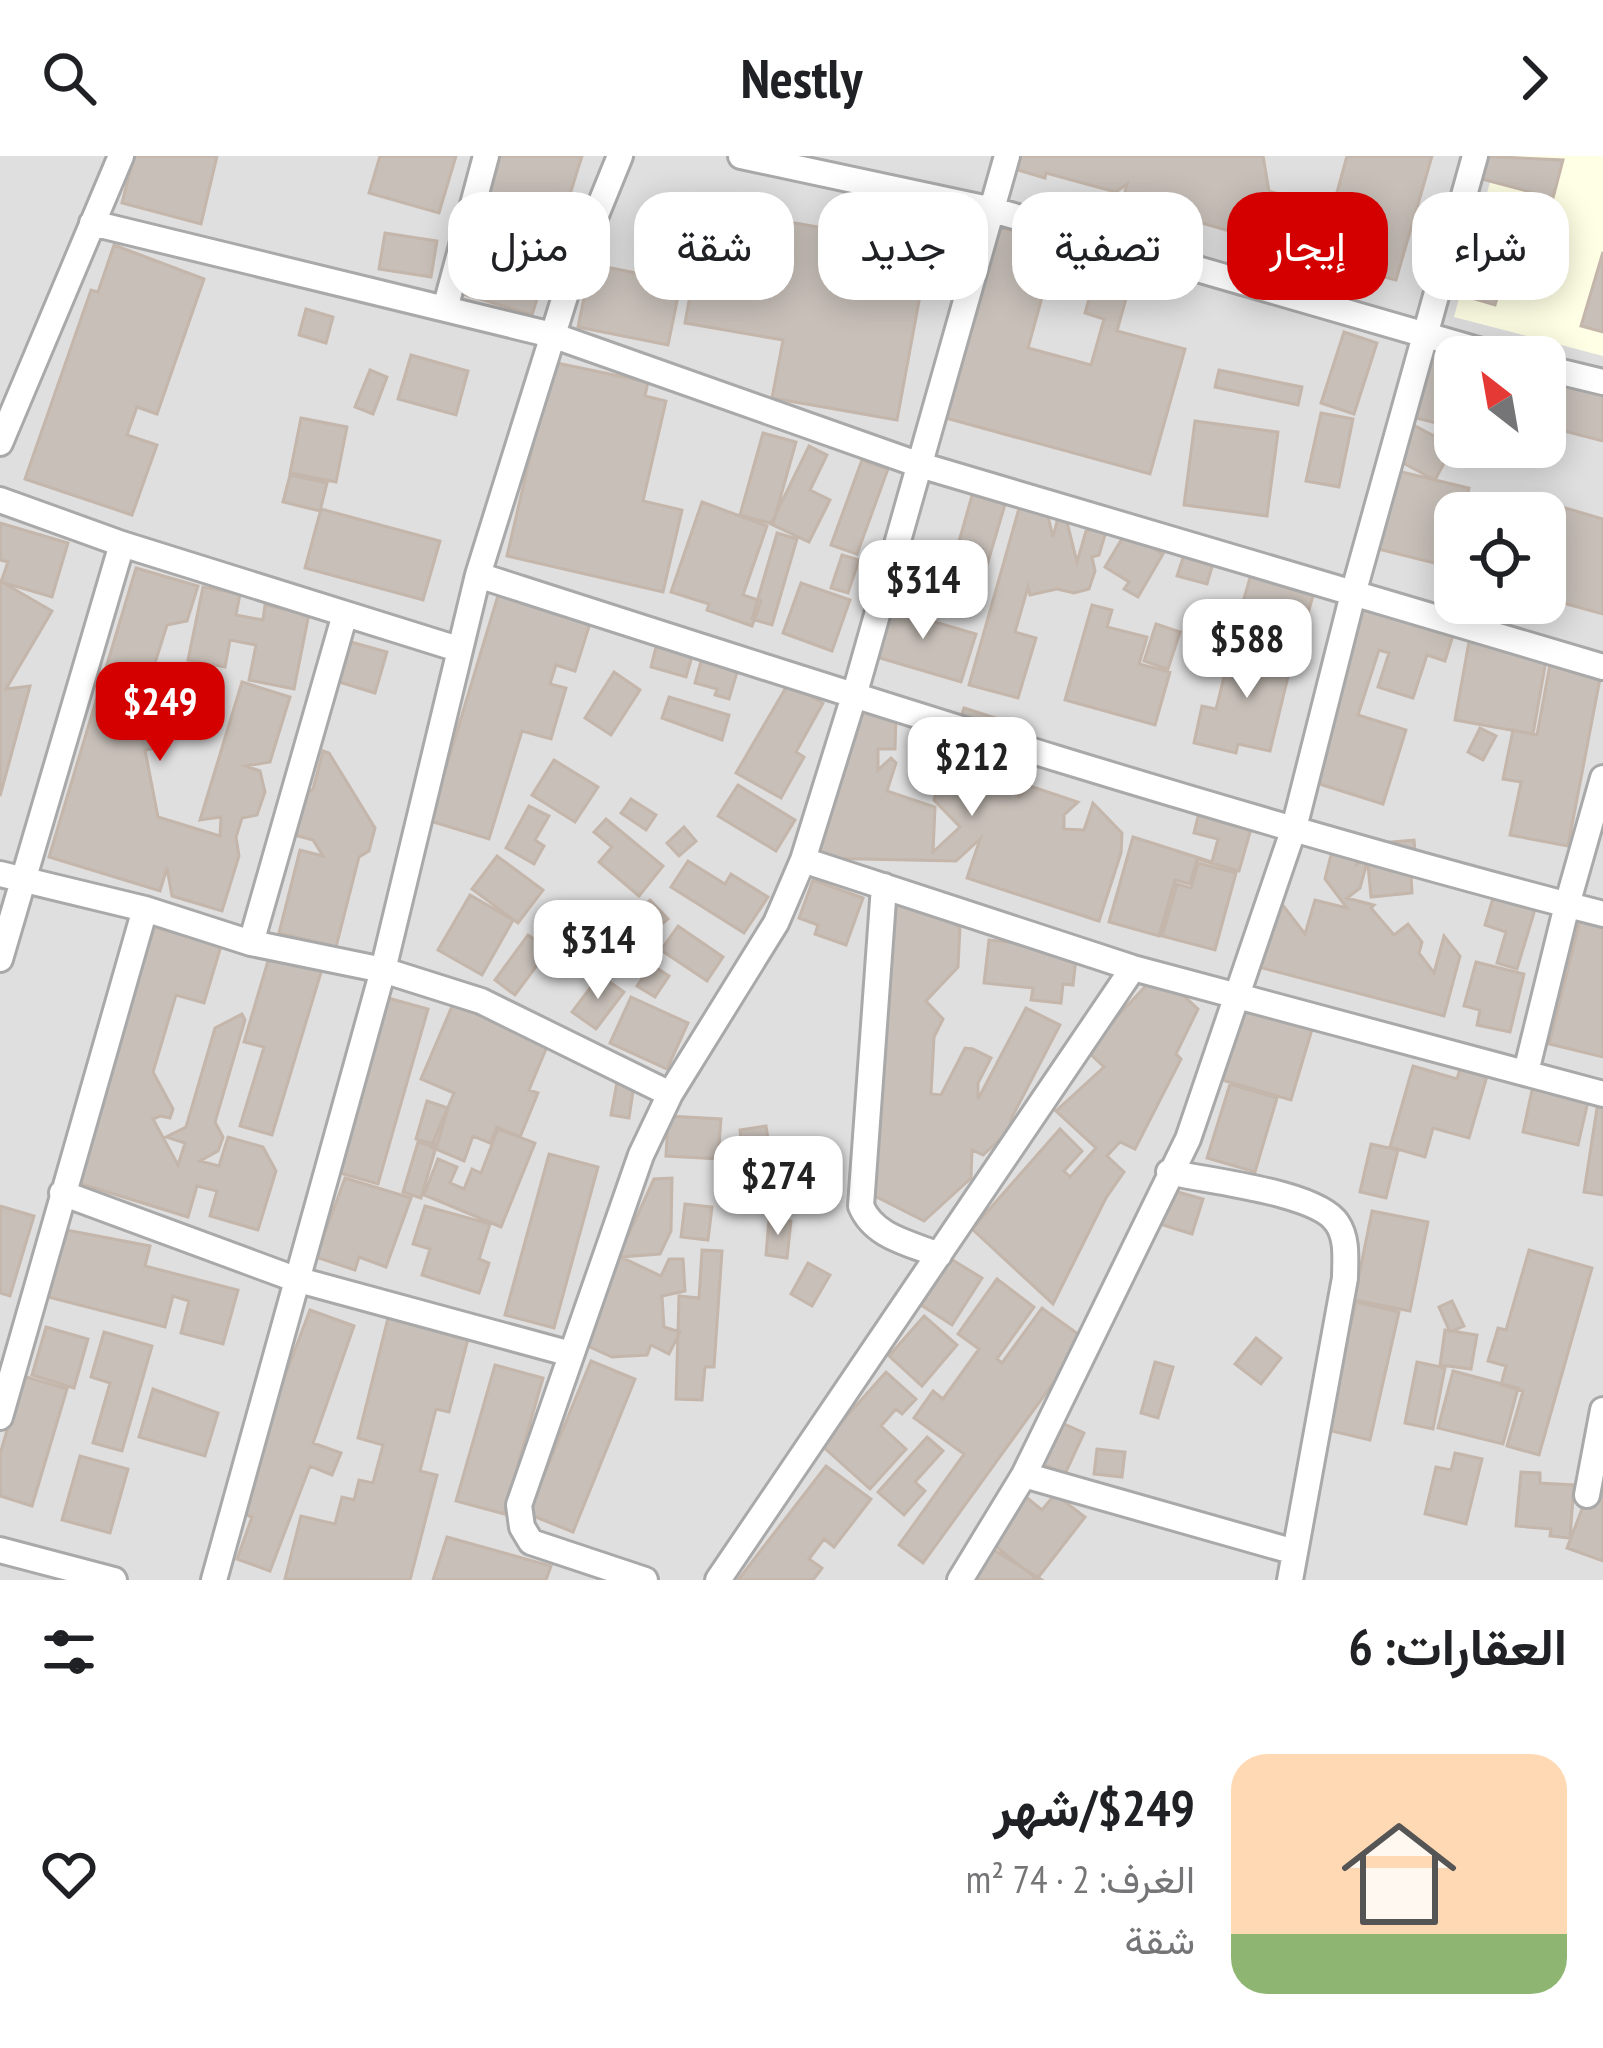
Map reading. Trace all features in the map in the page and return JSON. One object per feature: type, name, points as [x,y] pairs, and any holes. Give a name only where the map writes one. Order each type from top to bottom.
[{"type":"street","points":[[0,443],[121,156]]},
{"type":"street","points":[[445,308],[486,156]]},
{"type":"street","points":[[214,1580],[383,970],[478,575],[553,334],[620,156]]},
{"type":"street","points":[[741,156],[993,210],[1434,340]]},
{"type":"street","points":[[645,1580],[531,1541],[522,1527],[519,1505],[641,1155],[670,1094],[776,923],[803,860],[1007,156]]},
{"type":"street","points":[[961,1580],[1024,1475],[1188,1139],[1294,828],[1353,594],[1475,156]]},
{"type":"street","points":[[92,223],[553,334],[920,465],[1603,667]]},
{"type":"street","points":[[1566,373],[1603,382]]},
{"type":"street","points":[[0,500],[122,544],[458,649]]},
{"type":"street","points":[[0,959],[11,877],[122,544]]},
{"type":"street","points":[[478,575],[854,696],[1294,828],[1603,914]]},
{"type":"street","points":[[251,944],[345,614]]},
{"type":"street","points":[[1526,1072],[1603,778]]},
{"type":"street","points":[[803,860],[1133,968],[1603,1094]]},
{"type":"street","points":[[11,877],[145,909],[251,944],[383,970],[481,1001],[670,1094]]},
{"type":"street","points":[[884,886],[861,1206],[868,1223],[938,1255]]},
{"type":"street","points":[[0,1417],[145,909]]},
{"type":"street","points":[[718,1580],[1133,968]]},
{"type":"street","points":[[1169,1172],[1312,1203],[1336,1220],[1345,1240],[1346,1278],[1290,1580]]},
{"type":"street","points":[[62,1193],[295,1279],[571,1354]]},
{"type":"street","points":[[1587,1495],[1603,1410]]},
{"type":"street","points":[[1024,1475],[1295,1552]]},
{"type":"street","points":[[0,1550],[61,1573],[114,1580]]},
{"type":"shaded area","points":[[0,156],[1603,156],[1603,1580],[0,1580]]},
{"type":"shaded area","points":[[1497,156],[1603,156],[1603,356],[1566,346],[1566,336],[1527,336],[1454,317],[1459,300],[1569,300],[1569,192],[1487,192]]},
{"type":"building","points":[[134,156],[217,156],[201,224],[122,203]]},
{"type":"building","points":[[380,156],[456,156],[439,213],[369,193]]},
{"type":"building","points":[[499,156],[582,156],[571,192],[488,192]]},
{"type":"building","points":[[1004,156],[1263,156],[1272,192],[1227,192],[1227,230],[1203,223],[1203,192],[1125,192],[1127,184],[1116,192],[1001,165]]},
{"type":"building","points":[[1347,156],[1432,156],[1422,192],[1412,192],[1412,225],[1396,280],[1388,278],[1388,192],[1337,192]]},
{"type":"building","points":[[1479,156],[1563,160],[1555,192],[1530,192],[1474,177]]},
{"type":"building","points":[[794,223],[818,227],[818,300],[919,300],[897,420],[772,398],[783,340],[685,323],[689,300],[794,300]]},
{"type":"building","points":[[995,226],[1012,231],[1012,300],[1041,300],[1028,348],[1091,365],[1104,319],[1085,313],[1089,300],[1126,300],[1117,331],[1185,349],[1150,474],[942,417],[974,300],[988,300],[988,251]]},
{"type":"building","points":[[385,233],[437,241],[431,277],[379,269]]},
{"type":"building","points":[[114,245],[204,279],[157,414],[137,407],[127,435],[157,445],[132,515],[25,479],[91,290],[98,292]]},
{"type":"building","points":[[1603,252],[1603,332],[1581,326]]},
{"type":"building","points":[[610,268],[634,273],[634,300],[677,300],[668,345],[578,327],[584,300],[610,300]]},
{"type":"building","points":[[483,300],[537,300],[532,315]]},
{"type":"building","points":[[306,309],[333,317],[326,343],[299,335]]},
{"type":"building","points":[[1344,332],[1377,343],[1354,414],[1321,403]]},
{"type":"building","points":[[1426,345],[1434,347],[1434,422],[1408,416]]},
{"type":"building","points":[[411,355],[468,371],[456,415],[398,399]]},
{"type":"building","points":[[552,362],[648,382],[645,396],[666,401],[643,501],[682,510],[663,592],[507,556]]},
{"type":"building","points":[[370,370],[387,377],[373,414],[355,407]]},
{"type":"building","points":[[1219,370],[1302,387],[1298,405],[1215,387]]},
{"type":"building","points":[[1566,379],[1603,388],[1603,441],[1566,431]]},
{"type":"building","points":[[1321,413],[1353,419],[1339,487],[1306,481]]},
{"type":"building","points":[[301,418],[347,427],[336,482],[290,473]]},
{"type":"building","points":[[1195,421],[1278,432],[1267,516],[1184,505]]},
{"type":"building","points":[[1406,421],[1434,436],[1434,468],[1441,468],[1435,480],[1388,455]]},
{"type":"building","points":[[763,433],[796,442],[773,524],[740,515]]},
{"type":"building","points":[[809,446],[827,455],[810,490],[830,500],[809,542],[771,524]]},
{"type":"building","points":[[862,460],[888,469],[857,554],[831,545]]},
{"type":"building","points":[[1381,467],[1469,488],[1468,492],[1434,492],[1434,563],[1362,545]]},
{"type":"building","points":[[290,475],[327,483],[320,511],[283,502]]},
{"type":"building","points":[[973,492],[1006,501],[975,606],[943,598]]},
{"type":"building","points":[[1022,498],[1045,504],[1053,537],[1062,502],[1077,562],[1086,531],[1108,525],[1099,555],[1092,557],[1095,571],[1089,589],[1030,595],[1028,587],[1015,632],[1036,638],[1018,698],[969,685]]},
{"type":"building","points":[[702,502],[767,526],[743,595],[761,601],[752,626],[707,610],[709,604],[671,592]]},
{"type":"building","points":[[1566,508],[1603,519],[1603,614],[1566,604]]},
{"type":"building","points":[[321,509],[440,541],[423,600],[305,568]]},
{"type":"building","points":[[0,523],[68,543],[52,597],[1,582],[8,562],[0,560]]},
{"type":"building","points":[[1126,532],[1163,554],[1138,597],[1124,589],[1129,582],[1105,567]]},
{"type":"building","points":[[777,533],[797,539],[772,625],[752,619]]},
{"type":"building","points":[[1185,552],[1214,560],[1207,584],[1177,576]]},
{"type":"building","points":[[842,555],[859,560],[848,593],[831,588]]},
{"type":"building","points":[[1256,557],[1319,575],[1304,627],[1241,609]]},
{"type":"building","points":[[136,568],[198,586],[187,621],[167,625],[155,663],[173,669],[158,722],[174,726],[169,746],[145,750],[158,817],[220,836],[221,817],[200,820],[242,682],[290,697],[270,762],[246,766],[260,771],[265,792],[257,815],[242,818],[236,837],[239,856],[222,911],[172,896],[167,868],[160,891],[49,857]]},
{"type":"building","points":[[895,580],[905,583],[897,611],[976,634],[961,682],[873,656]]},
{"type":"building","points":[[0,581],[52,611],[6,689],[30,686],[0,796]]},
{"type":"building","points":[[801,583],[850,600],[832,651],[783,633]]},
{"type":"building","points":[[203,587],[240,594],[236,615],[263,620],[265,605],[309,614],[294,689],[249,680],[256,645],[230,640],[225,667],[188,660]]},
{"type":"building","points":[[499,592],[591,620],[575,671],[556,665],[550,684],[566,688],[551,739],[522,731],[489,839],[430,821]]},
{"type":"building","points":[[1355,594],[1434,616],[1434,624],[1456,624],[1445,661],[1427,655],[1413,698],[1378,687],[1389,653],[1379,650],[1358,715],[1406,730],[1383,804],[1297,777]]},
{"type":"building","points":[[1092,605],[1112,610],[1107,627],[1147,637],[1139,664],[1170,672],[1155,725],[1065,700]]},
{"type":"building","points":[[1156,624],[1180,632],[1168,669],[1144,661]]},
{"type":"building","points":[[1472,625],[1550,638],[1533,734],[1455,720]]},
{"type":"building","points":[[1248,641],[1294,652],[1270,751],[1238,744],[1236,753],[1194,743],[1202,706],[1216,709],[1229,657],[1243,660]]},
{"type":"building","points":[[351,642],[387,652],[375,693],[339,682]]},
{"type":"building","points":[[657,643],[693,653],[686,677],[651,667]]},
{"type":"building","points":[[1553,648],[1603,663],[1568,846],[1510,835],[1521,782],[1503,779],[1513,730],[1537,735]]},
{"type":"building","points":[[702,658],[738,669],[729,699],[715,695],[717,689],[695,683]]},
{"type":"building","points":[[614,672],[640,690],[611,735],[585,718]]},
{"type":"building","points":[[788,684],[823,703],[796,752],[804,757],[781,798],[736,773]]},
{"type":"building","points":[[669,697],[729,715],[722,740],[662,718]]},
{"type":"building","points":[[865,704],[896,715],[895,749],[878,749],[878,770],[891,758],[896,763],[887,791],[935,807],[933,852],[960,827],[934,800],[964,708],[1011,723],[1011,740],[999,775],[1019,797],[1030,786],[1078,802],[1064,815],[1064,829],[1084,830],[1093,803],[1122,833],[1121,853],[1099,921],[967,878],[980,839],[956,861],[814,858]]},
{"type":"building","points":[[1480,728],[1496,736],[1483,760],[1468,752]]},
{"type":"building","points":[[323,751],[329,753],[375,828],[369,851],[359,857],[336,947],[279,933],[300,850],[323,856],[313,840],[294,835],[303,795],[313,789]]},
{"type":"building","points":[[554,760],[598,787],[575,822],[532,795]]},
{"type":"building","points":[[738,785],[795,820],[776,851],[718,816]]},
{"type":"building","points":[[631,799],[656,815],[646,830],[621,813]]},
{"type":"building","points":[[1202,801],[1255,815],[1239,871],[1197,859],[1190,884],[1175,880],[1159,936],[1109,922],[1133,837],[1212,862],[1218,839],[1194,833]]},
{"type":"building","points":[[529,806],[549,816],[535,840],[544,846],[534,864],[506,848]]},
{"type":"building","points":[[606,819],[663,866],[639,896],[599,862],[612,847],[594,832]]},
{"type":"building","points":[[684,827],[696,841],[679,856],[667,843]]},
{"type":"building","points":[[1336,835],[1363,842],[1357,864],[1369,855],[1360,888],[1347,898],[1374,905],[1371,908],[1394,935],[1408,924],[1422,942],[1419,953],[1434,973],[1444,936],[1460,956],[1444,1016],[1251,965],[1263,919],[1282,904],[1305,934],[1315,900],[1347,908],[1325,879]]},
{"type":"building","points":[[1414,840],[1417,875],[1411,875],[1412,893],[1371,897],[1366,844]]},
{"type":"building","points":[[497,856],[543,890],[518,923],[472,889]]},
{"type":"building","points":[[688,861],[725,884],[731,874],[768,897],[744,933],[671,887]]},
{"type":"building","points":[[1198,863],[1236,873],[1215,950],[1162,936],[1177,884],[1191,888]]},
{"type":"building","points":[[1500,874],[1542,886],[1517,969],[1497,963],[1506,932],[1485,925]]},
{"type":"building","points":[[813,880],[863,898],[846,945],[815,934],[818,925],[799,918]]},
{"type":"building","points":[[891,891],[960,927],[958,967],[926,1001],[943,1019],[934,1037],[931,1094],[941,1095],[965,1048],[991,1058],[978,1083],[978,1099],[1026,1008],[1060,1025],[1011,1119],[1010,1130],[983,1155],[972,1150],[971,1178],[924,1221],[871,1194],[875,1101],[882,1088]]},
{"type":"building","points":[[470,895],[513,920],[482,975],[438,950]]},
{"type":"building","points":[[650,900],[668,919],[643,940],[627,921]]},
{"type":"building","points":[[1583,908],[1603,913],[1603,1057],[1549,1044]]},
{"type":"building","points":[[588,911],[616,931],[602,951],[574,932]]},
{"type":"building","points":[[678,926],[723,957],[707,981],[661,950]]},
{"type":"building","points":[[154,927],[221,946],[204,1003],[176,995],[153,1072],[173,1109],[170,1118],[153,1119],[178,1165],[185,1143],[166,1137],[186,1127],[215,1028],[242,1014],[245,1020],[215,1122],[223,1137],[218,1151],[200,1161],[219,1166],[228,1137],[263,1147],[276,1171],[258,1230],[210,1216],[217,1191],[197,1186],[188,1217],[78,1183]]},
{"type":"building","points":[[528,935],[549,949],[515,995],[495,980]]},
{"type":"building","points":[[989,940],[1077,950],[1073,985],[1063,984],[1061,1003],[1031,1000],[1033,988],[984,983]]},
{"type":"building","points":[[586,943],[609,958],[600,971],[577,956]]},
{"type":"building","points":[[270,954],[322,969],[272,1135],[240,1126],[264,1047],[244,1042]]},
{"type":"building","points":[[1476,962],[1524,974],[1510,1032],[1477,1025],[1480,1010],[1464,1006]]},
{"type":"building","points":[[652,965],[669,976],[655,997],[637,986]]},
{"type":"building","points":[[600,975],[624,992],[596,1029],[572,1012]]},
{"type":"building","points":[[1154,977],[1173,986],[1198,1009],[1176,1054],[1181,1059],[1135,1149],[1120,1142],[1107,1156],[1124,1172],[1053,1304],[972,1229],[1060,1129],[1082,1151],[1064,1171],[1070,1177],[1096,1148],[1056,1111],[1104,1067],[1086,1050]]},
{"type":"building","points":[[631,997],[688,1023],[667,1069],[610,1043]]},
{"type":"building","points":[[388,998],[428,1009],[378,1184],[340,1173]]},
{"type":"building","points":[[453,1004],[548,1044],[529,1090],[538,1093],[520,1137],[497,1127],[490,1143],[473,1136],[464,1161],[431,1147],[454,1093],[421,1079]]},
{"type":"building","points":[[1243,1007],[1313,1026],[1291,1100],[1222,1080]]},
{"type":"building","points":[[1413,1066],[1457,1079],[1460,1069],[1487,1076],[1469,1138],[1433,1128],[1425,1157],[1390,1147]]},
{"type":"building","points":[[618,1077],[635,1079],[629,1118],[611,1115]]},
{"type":"building","points":[[1534,1081],[1590,1093],[1578,1145],[1523,1132]]},
{"type":"building","points":[[1230,1084],[1277,1098],[1255,1172],[1207,1158]]},
{"type":"building","points":[[1599,1095],[1603,1096],[1603,1195],[1584,1192]]},
{"type":"building","points":[[427,1101],[448,1108],[437,1145],[416,1139]]},
{"type":"building","points":[[668,1116],[721,1119],[718,1159],[666,1156]]},
{"type":"building","points":[[766,1126],[771,1158],[744,1162],[740,1130]]},
{"type":"building","points":[[498,1129],[535,1143],[501,1227],[424,1195],[438,1159],[457,1167],[450,1183],[464,1189],[472,1169],[481,1173]]},
{"type":"building","points":[[418,1142],[436,1147],[421,1198],[403,1192]]},
{"type":"building","points":[[1371,1144],[1398,1150],[1386,1198],[1360,1192]]},
{"type":"building","points":[[549,1154],[598,1167],[554,1328],[505,1315]]},
{"type":"building","points":[[345,1178],[411,1198],[386,1267],[359,1257],[355,1270],[316,1257]]},
{"type":"building","points":[[672,1178],[671,1231],[660,1254],[621,1257],[661,1276],[669,1259],[683,1259],[685,1291],[662,1296],[664,1327],[680,1332],[669,1354],[651,1345],[647,1355],[612,1357],[579,1342],[654,1179]]},
{"type":"building","points":[[1171,1190],[1203,1199],[1192,1234],[1160,1224]]},
{"type":"building","points":[[685,1204],[712,1207],[708,1240],[681,1237]]},
{"type":"building","points":[[0,1206],[34,1216],[10,1296],[0,1293]]},
{"type":"building","points":[[425,1206],[490,1224],[479,1259],[489,1263],[479,1293],[422,1275],[430,1249],[413,1244]]},
{"type":"building","points":[[1372,1211],[1428,1222],[1410,1311],[1354,1300]]},
{"type":"building","points":[[769,1219],[791,1221],[787,1258],[766,1255]]},
{"type":"building","points":[[61,1229],[150,1246],[145,1266],[238,1290],[223,1344],[181,1333],[189,1301],[173,1296],[165,1327],[44,1296]]},
{"type":"building","points":[[702,1250],[722,1251],[714,1367],[705,1367],[702,1400],[676,1399],[679,1296],[699,1298]]},
{"type":"building","points":[[1529,1250],[1592,1268],[1539,1455],[1507,1446],[1523,1391],[1501,1385],[1506,1366],[1488,1361],[1498,1328],[1506,1330]]},
{"type":"building","points":[[951,1259],[982,1278],[952,1325],[921,1305]]},
{"type":"building","points":[[808,1263],[830,1275],[812,1306],[791,1294]]},
{"type":"building","points":[[997,1279],[1034,1307],[997,1359],[1002,1363],[1042,1308],[1085,1339],[923,1563],[899,1545],[964,1454],[914,1418],[933,1391],[943,1399],[979,1349],[958,1334]]},
{"type":"building","points":[[1452,1301],[1464,1326],[1450,1332],[1439,1307]]},
{"type":"building","points":[[1356,1302],[1399,1312],[1370,1440],[1327,1430]]},
{"type":"building","points":[[310,1310],[354,1326],[313,1443],[341,1453],[332,1475],[310,1466],[270,1571],[237,1559],[252,1517],[234,1510]]},
{"type":"building","points":[[924,1316],[957,1345],[922,1386],[889,1356]]},
{"type":"building","points":[[388,1318],[468,1339],[449,1412],[436,1409],[420,1471],[437,1475],[410,1580],[285,1579],[301,1516],[335,1524],[342,1497],[354,1500],[359,1480],[373,1483],[383,1445],[358,1438]]},
{"type":"building","points":[[46,1327],[88,1339],[74,1388],[32,1375]]},
{"type":"building","points":[[1445,1330],[1477,1335],[1471,1369],[1440,1365]]},
{"type":"building","points":[[104,1332],[152,1346],[122,1451],[93,1443],[110,1383],[91,1377]]},
{"type":"building","points":[[1256,1338],[1281,1358],[1261,1384],[1235,1364]]},
{"type":"building","points":[[591,1361],[635,1379],[573,1532],[528,1514]]},
{"type":"building","points":[[1155,1362],[1173,1367],[1158,1418],[1141,1413]]},
{"type":"building","points":[[1417,1362],[1445,1368],[1433,1429],[1405,1423]]},
{"type":"building","points":[[495,1365],[543,1378],[504,1514],[456,1501]]},
{"type":"building","points":[[1453,1371],[1518,1388],[1503,1444],[1438,1428]]},
{"type":"building","points":[[886,1372],[916,1399],[902,1414],[896,1409],[881,1426],[906,1449],[870,1489],[821,1445]]},
{"type":"building","points":[[23,1376],[67,1389],[32,1506],[0,1496],[0,1454]]},
{"type":"building","points":[[153,1389],[218,1413],[205,1456],[139,1437]]},
{"type":"building","points":[[1060,1422],[1084,1433],[1065,1474],[1041,1463]]},
{"type":"building","points":[[927,1437],[943,1451],[915,1482],[925,1491],[904,1515],[878,1492]]},
{"type":"building","points":[[1097,1449],[1125,1452],[1122,1477],[1094,1474]]},
{"type":"building","points":[[1455,1453],[1482,1459],[1466,1524],[1425,1514],[1436,1467],[1451,1470]]},
{"type":"building","points":[[80,1456],[128,1469],[110,1533],[62,1520]]},
{"type":"building","points":[[826,1466],[871,1499],[834,1547],[824,1539],[809,1559],[822,1568],[813,1580],[738,1580]]},
{"type":"building","points":[[1521,1472],[1540,1473],[1540,1483],[1574,1485],[1570,1538],[1550,1536],[1551,1529],[1516,1526]]},
{"type":"building","points":[[1603,1485],[1603,1561],[1567,1548],[1587,1496],[1598,1500]]},
{"type":"building","points":[[1021,1493],[1042,1510],[1055,1494],[1085,1517],[1037,1579],[985,1538]]},
{"type":"building","points":[[447,1537],[551,1566],[546,1580],[433,1580]]},
{"type":"building","points":[[986,1545],[1042,1580],[963,1580]]}]
